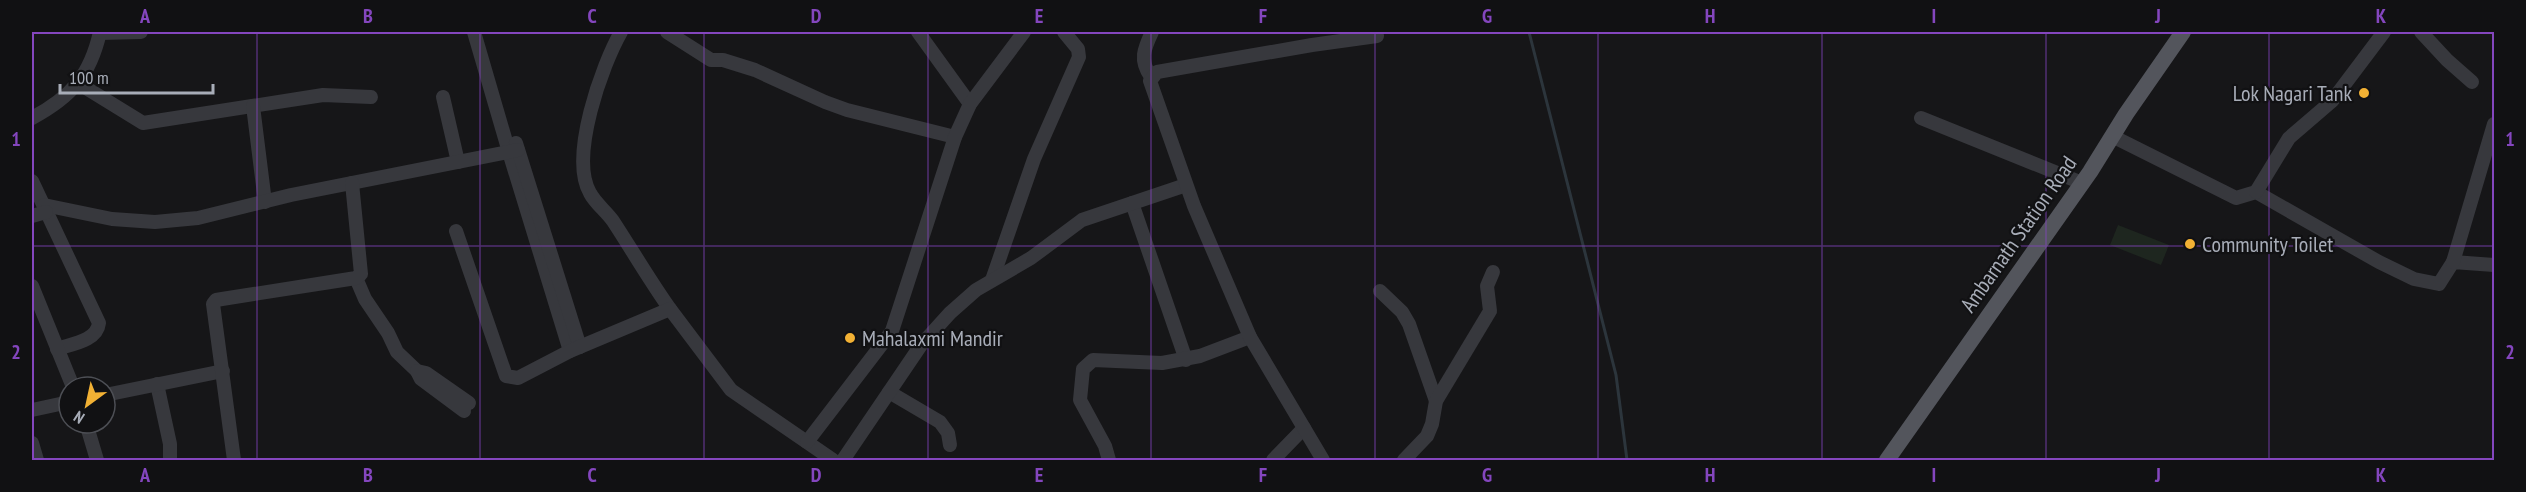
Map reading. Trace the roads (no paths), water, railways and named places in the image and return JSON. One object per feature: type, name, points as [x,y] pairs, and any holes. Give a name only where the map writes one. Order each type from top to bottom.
[{"type":"main road","name":"Ambarnath Station Road","points":[[1887,460],[2082,183],[2182,32]]},
{"type":"street","points":[[32,118],[54,106],[78,83],[88,70],[100,32],[141,32]]},
{"type":"street","points":[[474,32],[575,349]]},
{"type":"street","points":[[484,32],[513,151]]},
{"type":"street","points":[[621,32],[606,60],[588,125],[582,159],[589,192],[611,219],[670,309],[731,390],[807,442],[826,459]]},
{"type":"street","points":[[668,32],[711,60],[723,60],[755,70],[825,102],[847,110],[955,137]]},
{"type":"street","points":[[918,32],[970,104]]},
{"type":"street","points":[[807,442],[892,331],[955,137],[970,104],[1024,32]]},
{"type":"street","points":[[992,280],[1034,159],[1079,57],[1078,49],[1064,32]]},
{"type":"street","points":[[1151,77],[1145,68],[1143,53],[1152,32]]},
{"type":"street","points":[[2112,136],[2236,198],[2256,192],[2289,138],[2332,101],[2384,32]]},
{"type":"street","points":[[2421,32],[2446,60],[2472,82]]},
{"type":"street","points":[[1323,460],[1250,338],[1186,185],[1150,86],[1151,77],[1156,72],[1312,38],[1377,36]]},
{"type":"street","points":[[78,83],[143,123],[323,95],[371,97]]},
{"type":"street","points":[[443,97],[458,162]]},
{"type":"street","points":[[253,106],[265,202]]},
{"type":"street","points":[[1921,118],[2082,183]]},
{"type":"street","points":[[2256,192],[2357,251],[2414,279],[2439,284],[2453,262],[2494,124]]},
{"type":"street","points":[[32,216],[45,208],[112,219],[155,222],[198,218],[352,183],[513,151]]},
{"type":"street","points":[[32,181],[99,322],[94,336],[57,350]]},
{"type":"street","points":[[234,460],[224,371],[213,304],[216,300],[356,278],[362,274],[352,183]]},
{"type":"street","points":[[843,460],[921,345],[950,313],[976,290],[1031,258],[1082,220],[1186,185]]},
{"type":"street","points":[[1132,203],[1186,360]]},
{"type":"street","points":[[456,231],[506,376],[518,378],[575,349],[670,309]]},
{"type":"street","points":[[2453,262],[2494,265]]},
{"type":"street","points":[[1404,460],[1427,436],[1432,424],[1436,401],[1490,311],[1487,286],[1492,272]]},
{"type":"street","points":[[356,278],[365,299],[388,333],[397,352],[417,371],[426,373],[467,407]]},
{"type":"street","points":[[32,286],[68,375]]},
{"type":"street","points":[[1380,291],[1402,312],[1409,324],[1436,401]]},
{"type":"street","points":[[1109,460],[1105,446],[1080,400],[1083,369],[1086,365],[1093,360],[1162,363],[1186,360],[1250,338]]},
{"type":"street","points":[[117,392],[224,371]]},
{"type":"street","points":[[157,384],[170,444],[170,460]]},
{"type":"street","points":[[889,392],[940,422],[948,433],[950,445]]},
{"type":"street","points":[[32,410],[57,405]]},
{"type":"street","points":[[1273,460],[1304,428]]},
{"type":"street","points":[[90,435],[97,460]]},
{"type":"street","points":[[32,443],[37,460]]},
{"type":"waterway","points":[[1529,32],[1616,375],[1627,460]]},
{"type":"place","name":"Lok Nagari Tank","points":[[2364,93]]},
{"type":"place","name":"Community Toilet","points":[[2190,244]]},
{"type":"place","name":"Mahalaxmi Mandir","points":[[850,338]]}]
